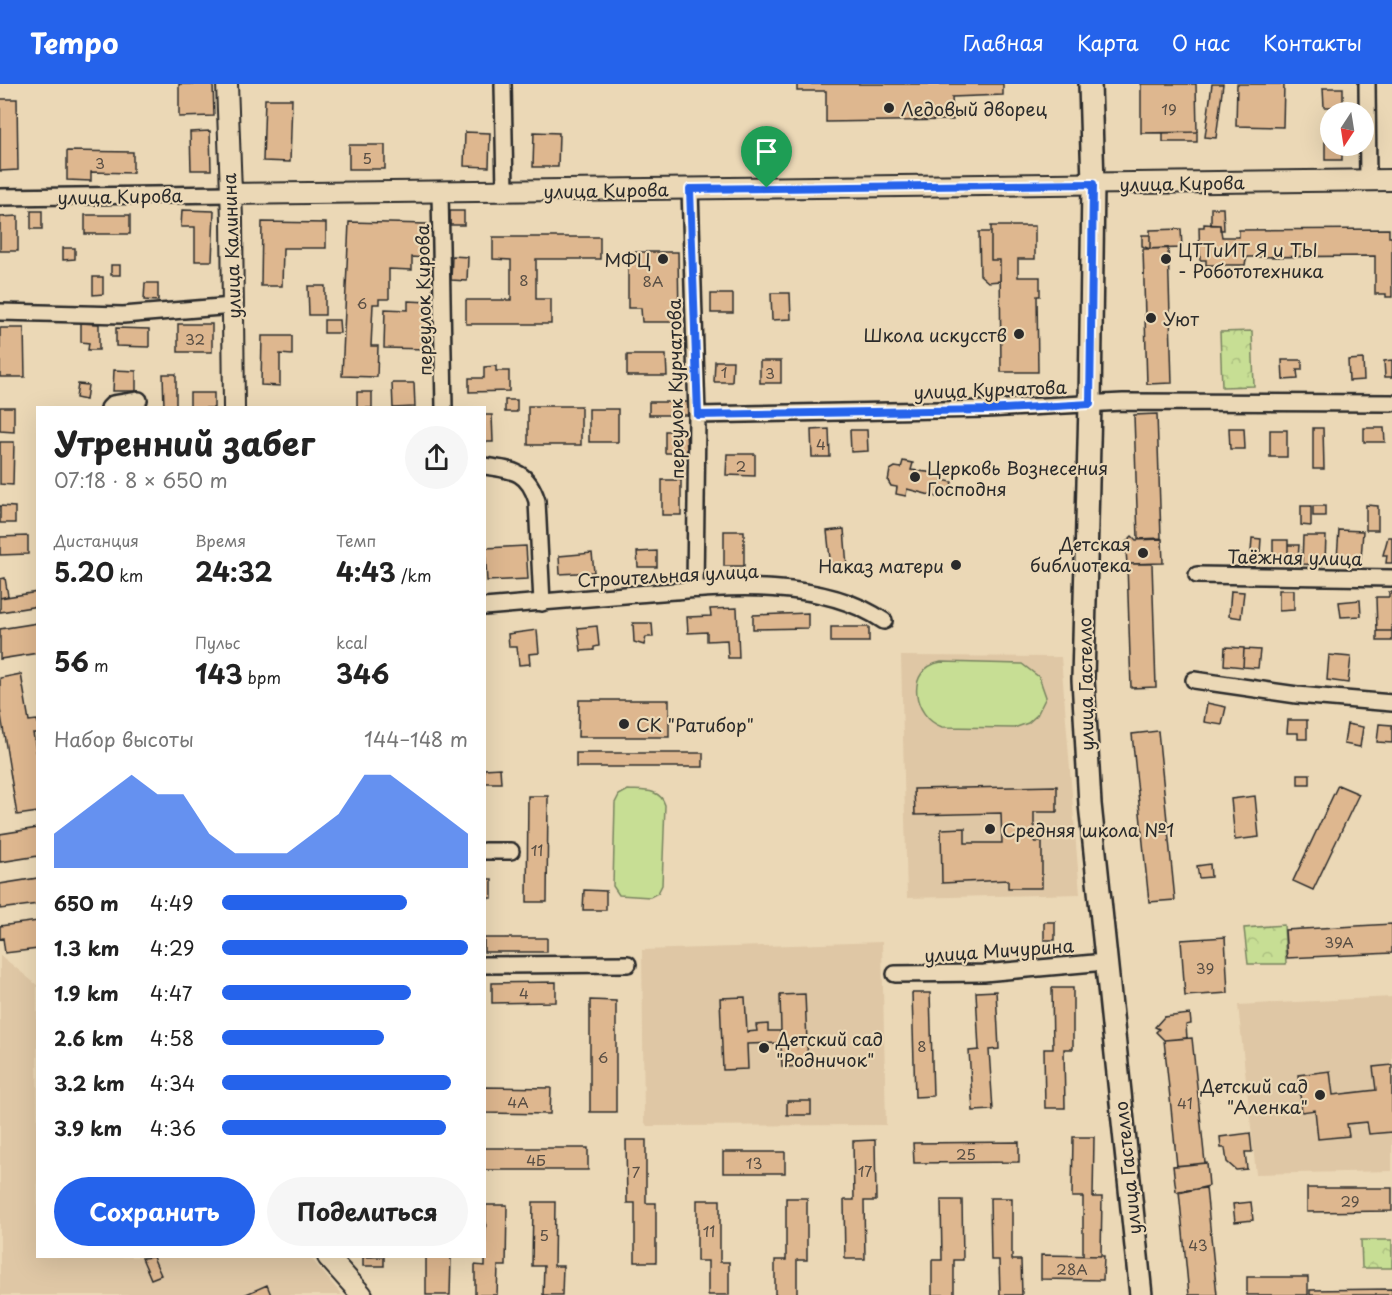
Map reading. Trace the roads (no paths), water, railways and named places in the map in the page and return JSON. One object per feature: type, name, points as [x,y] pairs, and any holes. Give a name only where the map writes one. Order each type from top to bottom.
[{"type":"main road","name":"улица Гастелло","points":[[1090,84],[1093,184],[1083,679],[1087,771],[1138,1290]]},
{"type":"street","name":"улица Калинина","points":[[227,84],[234,406]]},
{"type":"street","points":[[503,84],[505,191]]},
{"type":"street","points":[[1366,84],[1368,181]]},
{"type":"street","name":"улица Кирова","points":[[0,196],[1392,180]]},
{"type":"street","name":"переулок Курчатова","points":[[690,189],[698,415],[694,589]]},
{"type":"street","name":"переулок Кирова","points":[[440,192],[444,406]]},
{"type":"street","points":[[0,312],[123,315],[233,306]]},
{"type":"street","points":[[111,406],[139,400]]},
{"type":"street","name":"улица Курчатова","points":[[698,415],[987,410],[1090,404],[1392,403]]},
{"type":"street","points":[[486,466],[510,470],[523,476],[533,487],[537,501],[542,603]]},
{"type":"street","name":"Таёжная улица","points":[[1197,575],[1392,579]]},
{"type":"street","name":"Строительная улица","points":[[486,607],[743,587],[809,594],[847,603],[884,621]]},
{"type":"street","points":[[1194,680],[1392,704]]},
{"type":"street","points":[[486,852],[511,851]]},
{"type":"street","name":"улица Мичурина","points":[[895,974],[974,974],[1105,962]]},
{"type":"street","points":[[486,965],[628,964]]},
{"type":"street","points":[[332,1262],[362,1295]]},
{"type":"place","name":"Ледовый дворец","points":[[889,108]]},
{"type":"place","name":"МФЦ","points":[[663,259]]},
{"type":"place","name":"ЦТТиИТ Я и ТЫ - Робототехника","points":[[1166,259]]},
{"type":"place","name":"Уют","points":[[1151,318]]},
{"type":"place","name":"Школа искусств","points":[[1019,334]]},
{"type":"place","name":"Церковь Вознесения Господня","points":[[915,477]]},
{"type":"place","name":"Детская библиотека","points":[[1143,553]]},
{"type":"place","name":"Наказ матери","points":[[956,565]]},
{"type":"place","name":"СК \"Ратибор\"","points":[[624,724]]},
{"type":"place","name":"Средняя школа №1","points":[[990,829]]},
{"type":"place","name":"Детский сад \"Родничок\"","points":[[764,1048]]},
{"type":"place","name":"Детский сад \"Аленка\"","points":[[1320,1095]]}]
